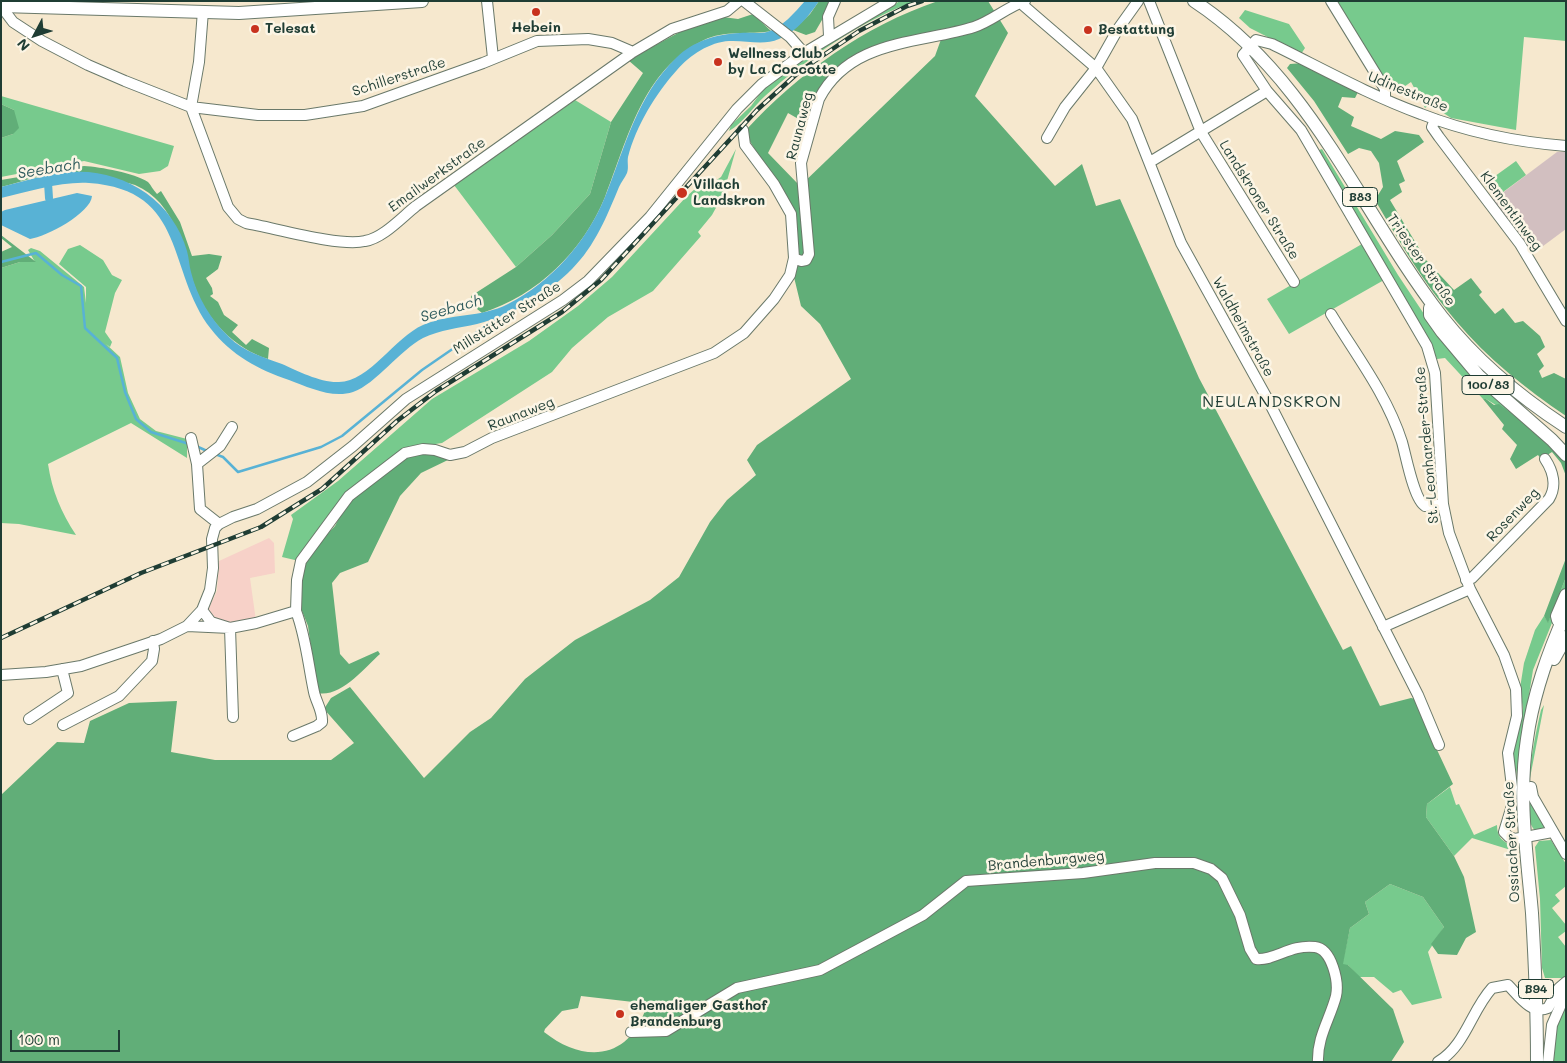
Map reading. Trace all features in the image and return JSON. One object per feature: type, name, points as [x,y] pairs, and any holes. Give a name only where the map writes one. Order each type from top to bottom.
[{"type":"main road","points":[[1,6],[179,6],[203,12],[239,13],[422,1]]},
{"type":"main road","name":"Triester Straße","points":[[1194,1],[1220,18],[1251,46],[1300,102],[1392,247],[1431,301],[1475,354],[1500,378],[1566,427]]},
{"type":"main road","name":"100/83","points":[[1431,301],[1430,315],[1463,358],[1497,393],[1552,440],[1566,455]]},
{"type":"main road","points":[[1563,631],[1556,616],[1566,595]]},
{"type":"main road","name":"B94","points":[[1563,631],[1566,612]]},
{"type":"main road","name":"Ossiacher Straße","points":[[1537,1062],[1537,1010],[1523,794],[1526,738],[1543,666],[1563,631]]},
{"type":"street","points":[[487,1],[493,58]]},
{"type":"street","name":"Emailwerkstraße","points":[[203,12],[199,62],[191,107],[223,199],[238,219],[246,223],[335,240],[364,242],[381,234],[416,206],[633,52],[672,29],[727,11],[739,1]]},
{"type":"street","points":[[744,1],[790,37],[804,52]]},
{"type":"street","points":[[829,36],[828,17],[835,1]]},
{"type":"street","name":"Millstätter Straße","points":[[219,524],[257,509],[307,482],[418,391],[563,300],[588,281],[650,216],[749,96],[804,52],[890,1]]},
{"type":"street","name":"Waldheimstraße","points":[[1024,1],[1024,6],[1096,68],[1132,119],[1181,243],[1268,400],[1418,695],[1439,745]]},
{"type":"street","name":"Raunaweg","points":[[794,258],[801,261],[806,260],[809,254],[801,163],[819,99],[824,89],[838,74],[867,54],[890,44],[974,27],[1024,1]]},
{"type":"street","points":[[1047,138],[1065,107],[1096,68],[1118,29],[1138,1]]},
{"type":"street","name":"Landskroner Straße","points":[[1149,1],[1201,132],[1294,282]]},
{"type":"street","points":[[1331,1],[1385,89],[1386,99]]},
{"type":"street","points":[[1,6],[13,22],[80,61],[191,107]]},
{"type":"street","name":"Schillerstraße","points":[[191,107],[258,115],[305,115],[364,106],[484,64],[493,58],[537,41],[588,39],[612,43],[633,52]]},
{"type":"street","name":"Udinestraße","points":[[1251,46],[1256,40],[1272,44],[1386,99],[1435,119],[1520,141],[1566,146]]},
{"type":"street","name":"St.-Leonharder-Straße","points":[[1251,46],[1243,55],[1267,91],[1301,130],[1427,346],[1435,373],[1443,504],[1449,533],[1468,585],[1504,655],[1516,689],[1518,716],[1508,753],[1512,787],[1511,809],[1504,832],[1510,838],[1525,838]]},
{"type":"street","points":[[1201,132],[1267,91]]},
{"type":"street","name":"Klementinweg","points":[[1435,119],[1432,127],[1520,244],[1566,321]]},
{"type":"street","name":"Raunaweg","points":[[293,736],[322,722],[322,714],[315,697],[305,634],[296,610],[298,572],[301,561],[308,550],[327,528],[343,502],[399,456],[411,450],[423,449],[450,455],[465,452],[492,438],[714,353],[744,333],[774,299],[790,275],[794,258],[790,214],[774,184],[746,145],[742,130]]},
{"type":"street","name":"Landskroner Straße","points":[[1150,162],[1201,132]]},
{"type":"street","points":[[1331,314],[1364,363],[1399,434],[1417,497],[1426,506],[1443,504]]},
{"type":"street","points":[[200,462],[216,448],[232,427]]},
{"type":"street","points":[[1,675],[62,670],[98,662],[187,626],[202,610],[212,581],[212,539],[215,528],[219,524],[200,508],[200,462],[193,454],[191,438]]},
{"type":"street","name":"Rosenweg","points":[[1468,585],[1472,578],[1549,499],[1553,492],[1552,474],[1545,459]]},
{"type":"street","points":[[1383,627],[1468,585]]},
{"type":"street","points":[[202,610],[211,622],[230,628]]},
{"type":"street","points":[[187,626],[230,628],[256,623],[296,610]]},
{"type":"street","points":[[230,628],[233,717]]},
{"type":"street","points":[[63,725],[119,696],[152,661],[153,641]]},
{"type":"street","points":[[29,719],[68,692],[62,670]]},
{"type":"street","points":[[1531,787],[1533,797],[1566,854]]},
{"type":"street","points":[[1525,838],[1552,832]]},
{"type":"street","name":"Brandenburgweg","points":[[631,1032],[666,1031],[737,988],[820,970],[923,915],[966,881],[1083,873],[1155,863],[1194,863],[1211,869],[1222,878],[1240,915],[1250,949],[1256,959],[1265,960],[1294,948],[1313,947],[1325,952],[1332,962],[1336,994],[1322,1030],[1318,1062]]},
{"type":"street","points":[[1438,1062],[1458,1045],[1480,1003],[1492,988],[1508,985],[1523,1001],[1537,1010],[1548,1008],[1559,988],[1566,982]]},
{"type":"street","points":[[1548,1062],[1552,1025],[1566,993]]},
{"type":"shaded area","points":[[1557,152],[1566,152],[1566,229],[1531,255],[1493,200]]},
{"type":"shaded area","points":[[269,538],[274,543],[275,573],[250,578],[256,621],[223,623],[210,616],[208,610],[217,591],[219,561]]},
{"type":"green space","points":[[819,1],[833,1],[815,32],[806,35],[793,30],[810,14]]},
{"type":"green space","points":[[900,1],[915,1],[895,9],[855,30],[817,55],[781,82],[729,131],[731,125],[751,106],[765,87],[789,67]]},
{"type":"green space","points":[[938,1],[988,1],[1008,33],[975,96],[1055,186],[1082,164],[1096,206],[1120,199],[1199,378],[1343,650],[1351,646],[1380,706],[1411,698],[1416,699],[1453,784],[1427,804],[1426,817],[1454,856],[1464,877],[1476,932],[1466,938],[1457,955],[1438,954],[1431,944],[1444,927],[1423,897],[1390,884],[1365,902],[1369,914],[1350,928],[1343,964],[1348,965],[1393,1009],[1404,1042],[1391,1062],[1,1062],[1,795],[57,742],[84,743],[90,721],[129,703],[177,701],[171,752],[215,760],[331,760],[354,743],[324,709],[331,698],[350,687],[424,778],[470,732],[491,718],[525,679],[575,640],[650,600],[679,577],[710,522],[727,500],[756,475],[747,460],[757,445],[851,379],[820,324],[801,306],[793,273],[792,211],[748,138],[746,130],[788,89],[834,54],[884,24]],"holes":[[[944,31],[935,56],[800,186],[768,153],[788,113],[809,125],[826,81],[892,41]],[[581,996],[642,1003],[646,1008],[638,1026],[628,1038],[616,1047],[603,1052],[589,1052],[574,1049],[544,1032],[562,1011],[578,1008]]]},
{"type":"green space","points":[[1333,1],[1566,1],[1566,41],[1524,37],[1516,130],[1451,118],[1430,104],[1425,108],[1411,82],[1398,91],[1388,86]]},
{"type":"green space","points":[[1245,10],[1289,24],[1305,48],[1301,54],[1250,28],[1239,18]]},
{"type":"green space","points":[[753,14],[771,31],[720,35],[704,40],[683,53],[666,69],[651,88],[630,130],[596,217],[571,253],[540,283],[522,295],[482,313],[472,305],[471,296],[516,267],[552,235],[590,194],[611,122],[643,73],[628,60],[691,26],[723,17],[738,19]]},
{"type":"green space","points":[[1303,63],[1358,92],[1355,98],[1342,97],[1338,107],[1354,117],[1351,126],[1381,139],[1395,131],[1419,135],[1424,142],[1397,161],[1405,181],[1399,184],[1402,192],[1390,200],[1426,260],[1454,290],[1471,278],[1482,292],[1479,295],[1495,314],[1503,308],[1515,323],[1523,321],[1540,336],[1545,347],[1537,354],[1544,366],[1539,371],[1542,378],[1554,373],[1566,379],[1566,416],[1536,395],[1494,360],[1468,335],[1444,307],[1403,247],[1375,200],[1383,187],[1379,163],[1371,151],[1359,148],[1348,154],[1314,101],[1287,68],[1290,64]]},
{"type":"green space","points":[[1,96],[174,146],[168,166],[160,171],[139,174],[84,161],[1,177],[1,138],[13,134],[14,110],[1,104]]},
{"type":"green space","points":[[575,100],[611,122],[590,194],[552,235],[516,267],[454,185]]},
{"type":"green space","points":[[1,104],[14,110],[19,128],[13,134],[1,138]]},
{"type":"green space","points":[[1312,144],[1319,150],[1322,149],[1398,275],[1430,323],[1532,427],[1483,399],[1445,358],[1437,359],[1426,335]]},
{"type":"green space","points":[[736,149],[723,195],[712,215],[698,232],[701,236],[653,291],[608,317],[572,348],[552,372],[442,443],[422,446],[395,455],[299,561],[282,557],[293,519],[291,515],[338,481],[432,399],[529,341],[578,306],[612,277],[687,196],[701,185],[712,183],[721,177]]},
{"type":"green space","points":[[1516,161],[1526,175],[1495,198],[1484,184]]},
{"type":"green space","points":[[84,166],[126,173],[148,182],[157,194],[161,191],[180,222],[192,256],[209,254],[222,256],[218,269],[206,278],[212,288],[213,294],[210,296],[218,302],[224,315],[238,325],[232,332],[246,345],[252,339],[269,348],[268,359],[244,348],[233,340],[206,310],[195,287],[176,229],[160,203],[149,193],[132,184],[72,172],[45,175],[1,187],[1,180]]},
{"type":"green space","points":[[1,235],[36,262],[20,262],[1,268],[1,252],[12,247],[1,238]]},
{"type":"green space","points":[[1362,244],[1384,280],[1289,334],[1267,299]]},
{"type":"green space","points":[[80,245],[103,260],[112,275],[122,280],[115,293],[105,332],[112,342],[110,347],[106,344],[120,357],[128,393],[140,419],[156,431],[187,439],[187,458],[131,423],[48,464],[58,501],[76,535],[19,524],[1,523],[1,268],[20,262],[35,262],[28,250],[31,248],[40,251],[84,287],[86,303],[86,287],[59,264],[68,249]]},
{"type":"green space","points":[[1483,399],[1494,405],[1499,404],[1528,426],[1563,457],[1566,461],[1566,476],[1561,463],[1552,452],[1541,459],[1538,455],[1516,469],[1510,459],[1517,445],[1502,429],[1504,425]]},
{"type":"green space","points":[[430,453],[450,459],[421,473],[400,496],[368,562],[340,573],[332,583],[340,654],[349,664],[378,651],[380,654],[352,681],[343,687],[335,691],[317,693],[308,626],[302,611],[301,573],[304,563],[316,546],[335,526],[347,502],[405,458]]},
{"type":"green space","points":[[1566,558],[1566,577],[1548,623],[1544,616]]},
{"type":"green space","points":[[1566,577],[1566,588],[1533,670],[1515,782],[1511,759],[1523,709],[1520,688],[1524,663],[1535,630],[1544,616],[1548,622]]},
{"type":"green space","points":[[1544,705],[1530,778],[1529,797],[1545,824],[1543,830],[1536,831],[1531,823],[1528,809],[1528,792],[1535,736]]},
{"type":"green space","points":[[1450,787],[1456,805],[1459,804],[1474,835],[1497,825],[1499,836],[1513,847],[1514,851],[1472,838],[1454,856],[1426,817],[1427,804]]},
{"type":"green space","points":[[1551,840],[1566,864],[1566,886],[1555,895],[1560,901],[1552,908],[1566,925],[1566,931],[1558,937],[1566,947],[1565,978],[1545,978],[1542,968],[1540,899],[1535,847],[1539,841]]},
{"type":"green space","points":[[1390,884],[1423,897],[1444,927],[1428,952],[1442,998],[1412,1005],[1401,990],[1393,993],[1374,977],[1359,977],[1348,965],[1342,965],[1350,928],[1369,914],[1365,902]]},
{"type":"green space","points":[[1566,998],[1566,1062],[1550,1062],[1553,1031]]},
{"type":"water","name":"Seebach","points":[[805,1],[819,1],[802,23],[785,36],[767,42],[729,41],[715,44],[694,54],[677,70],[654,99],[641,122],[628,157],[627,173],[600,230],[580,260],[562,278],[528,303],[503,316],[477,324],[450,329],[423,338],[414,343],[362,388],[345,394],[312,389],[278,376],[256,366],[227,347],[211,329],[197,306],[170,237],[159,217],[144,201],[121,189],[89,183],[57,185],[1,198],[1,187],[62,173],[90,172],[109,175],[126,182],[143,191],[158,203],[170,217],[180,233],[187,251],[190,269],[201,299],[216,323],[235,342],[254,354],[317,379],[332,382],[350,380],[361,375],[402,339],[423,325],[433,321],[487,312],[508,304],[524,295],[553,273],[566,260],[597,214],[641,106],[662,73],[683,52],[698,43],[714,37],[731,34],[764,33],[773,30],[788,19]]},
{"type":"water","points":[[77,193],[92,196],[90,203],[76,217],[46,234],[30,239],[1,225],[1,212],[5,210]]},
{"type":"waterway","points":[[48,183],[49,198]]},
{"type":"waterway","points":[[1,262],[36,253],[62,275],[81,286],[85,328],[117,358],[125,392],[136,419],[151,432],[189,444]]},
{"type":"waterway","points":[[215,454],[223,457],[238,472],[321,447],[342,436],[422,370],[499,317]]},
{"type":"waterway","points":[[196,446],[207,451]]},
{"type":"railway","points":[[1,638],[141,573],[261,527],[322,489],[397,421],[436,391],[562,312],[601,280],[757,110],[800,71],[859,31],[907,6],[922,1]]},
{"type":"place","name":"Hebein","points":[[536,12]]},
{"type":"place","name":"Telesat","points":[[255,29]]},
{"type":"place","name":"Bestattung","points":[[1088,30]]},
{"type":"place","name":"Wellness Club by La Coccotte","points":[[718,62]]},
{"type":"place","name":"Villach Landskron","points":[[682,193]]},
{"type":"place","name":"ehemaliger Gasthof Brandenburg","points":[[620,1014]]},
{"type":"district","name":"NEULANDSKRON","points":[[1272,402]]}]
